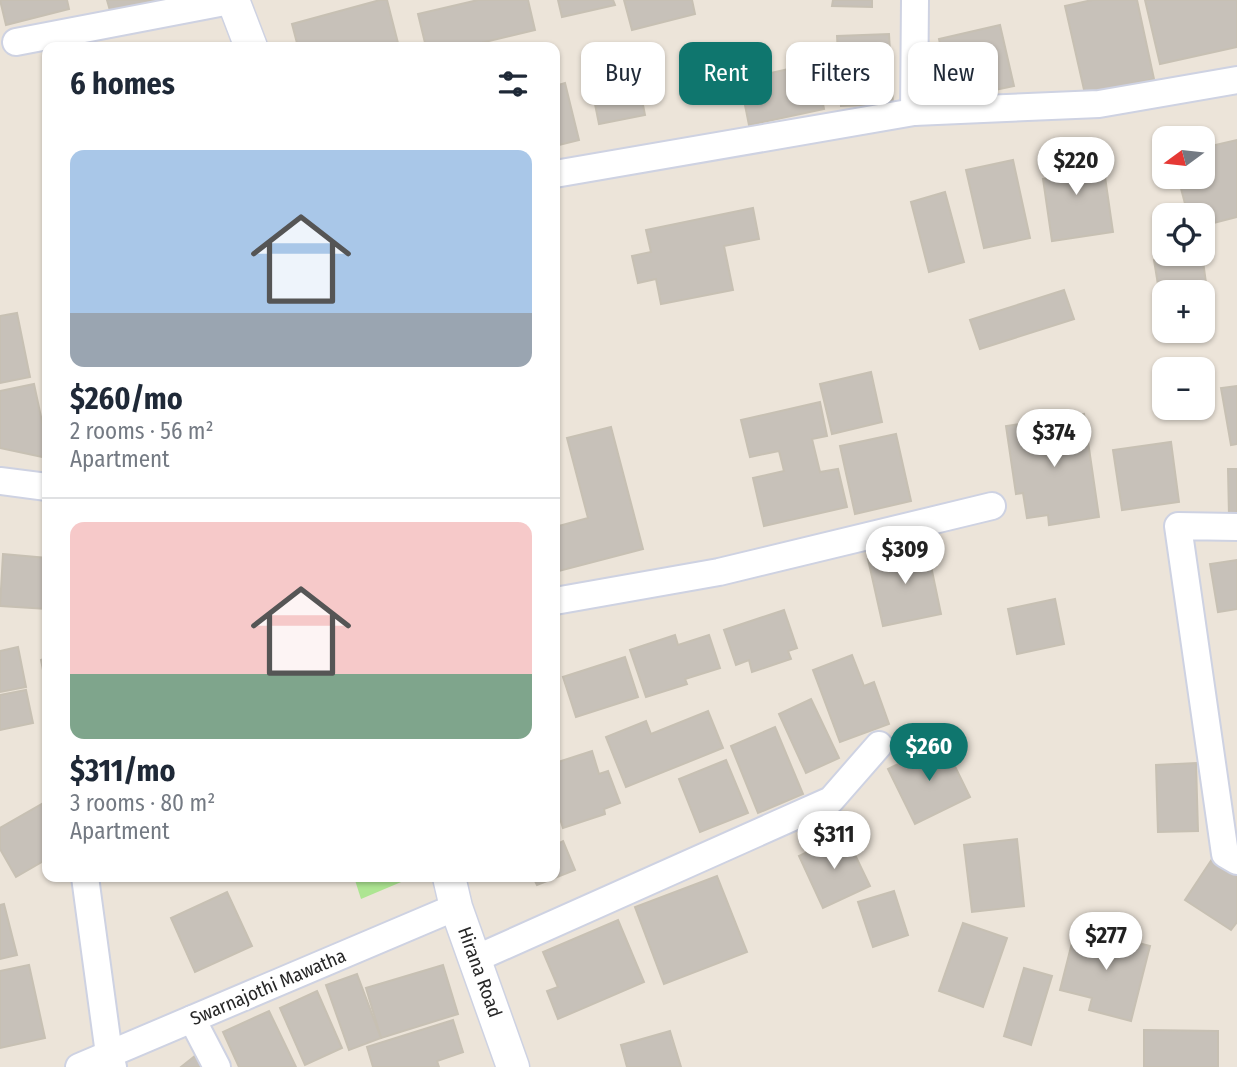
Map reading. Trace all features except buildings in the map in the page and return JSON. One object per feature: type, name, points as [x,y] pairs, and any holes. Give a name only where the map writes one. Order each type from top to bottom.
[{"type":"street","points":[[914,112],[915,0]]},
{"type":"street","points":[[16,41],[234,1],[249,42]]},
{"type":"street","points":[[560,173],[914,112],[1099,104],[1237,80]]},
{"type":"street","points":[[0,481],[42,486]]},
{"type":"street","points":[[560,600],[719,572],[992,506]]},
{"type":"street","points":[[1237,527],[1178,526],[1225,854],[1237,861]]},
{"type":"street","points":[[475,959],[831,800],[879,745]]},
{"type":"street","points":[[86,882],[111,1060]]},
{"type":"street","name":"Hirana Road","points":[[453,892],[513,1067]]},
{"type":"street","name":"Swarnajothi Mawatha","points":[[79,1067],[111,1060],[453,892]]},
{"type":"street","points":[[192,1019],[217,1067]]},
{"type":"green space","points":[[356,882],[401,882],[361,899]]}]
